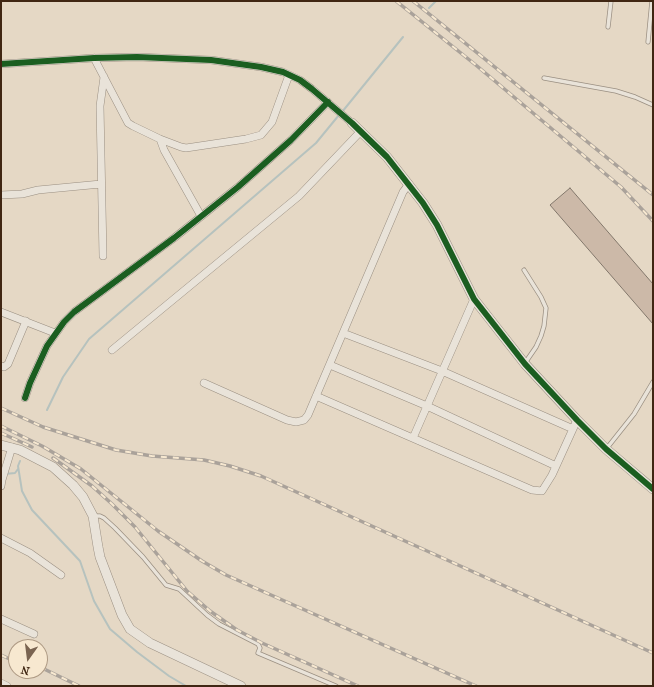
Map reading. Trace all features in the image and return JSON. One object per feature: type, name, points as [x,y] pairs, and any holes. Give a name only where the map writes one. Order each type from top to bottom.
[{"type":"street","points":[[1,64],[94,58],[137,57],[211,60],[261,67],[289,75],[300,80],[312,88],[361,131],[387,157],[409,184],[437,225],[474,299],[524,364],[575,425],[606,449],[653,490]]},
{"type":"street","points":[[94,58],[128,123],[160,139],[186,148],[246,139],[261,135],[272,122],[289,75]]},
{"type":"street","points":[[103,256],[100,106],[104,77]]},
{"type":"street","points":[[25,398],[30,383],[47,346],[55,333],[74,312],[201,216],[285,146],[330,104]]},
{"type":"street","points":[[112,350],[299,196],[361,131]]},
{"type":"street","points":[[160,139],[164,150],[201,216]]},
{"type":"street","points":[[1,195],[22,194],[38,190],[102,184]]},
{"type":"street","points":[[204,383],[287,420],[296,422],[304,420],[308,415],[330,365],[403,192],[409,184]]},
{"type":"street","points":[[413,438],[474,299]]},
{"type":"street","points":[[1,312],[55,333]]},
{"type":"street","points":[[1,366],[4,367],[8,364],[26,321]]},
{"type":"street","points":[[343,333],[575,425]]},
{"type":"street","points":[[330,365],[427,406],[556,466]]},
{"type":"street","points":[[316,396],[532,490],[542,491],[552,475],[575,425]]},
{"type":"street","points":[[1,445],[33,455],[53,467],[73,485],[86,501],[93,516],[100,557],[122,615],[130,629],[150,643],[241,686]]},
{"type":"street","points":[[1,486],[4,473],[16,449]]},
{"type":"street","points":[[1,538],[30,553],[61,575]]},
{"type":"street","points":[[1,619],[34,634]]},
{"type":"lane","points":[[608,27],[611,1]]},
{"type":"lane","points":[[648,42],[652,1]]},
{"type":"lane","points":[[544,78],[616,91],[635,96],[653,105]]},
{"type":"lane","points":[[524,270],[541,297],[546,308],[546,312],[541,336],[536,347],[524,364]]},
{"type":"lane","points":[[606,449],[634,414],[653,382]]},
{"type":"lane","points":[[93,516],[100,516],[104,518],[115,528],[143,557],[166,585],[179,589],[219,624],[258,644],[260,648],[258,653],[336,686]]},
{"type":"building","points":[[570,188],[653,284],[653,324],[550,205]]},
{"type":"waterway","points":[[429,8],[436,1]]},
{"type":"waterway","points":[[342,112],[403,37]]},
{"type":"waterway","points":[[47,410],[63,377],[89,339],[316,143],[339,115]]},
{"type":"waterway","points":[[20,461],[18,466],[22,491],[32,510],[80,561],[94,601],[110,629],[137,652],[169,676],[186,686]]},
{"type":"waterway","points":[[1,471],[5,474],[15,473],[18,469]]},
{"type":"railway","points":[[396,1],[477,66],[621,187],[653,221]]},
{"type":"railway","points":[[413,1],[653,195]]},
{"type":"railway","points":[[1,408],[43,427],[116,450],[152,456],[204,460],[230,466],[261,476],[653,653]]},
{"type":"railway","points":[[1,426],[42,446],[81,469],[158,531],[202,561],[226,575],[476,686]]},
{"type":"railway","points":[[1,433],[32,447]]},
{"type":"railway","points":[[53,458],[92,486],[112,504],[135,527],[187,591],[210,611],[237,630],[262,643],[358,686]]},
{"type":"railway","points":[[1,655],[8,658]]},
{"type":"railway","points":[[48,671],[79,686]]},
{"type":"cycle path","points":[[1,64],[94,58],[137,57],[211,60],[261,67],[283,72],[300,80],[352,123],[387,157],[423,203],[437,225],[474,299],[525,364],[606,449],[653,489]]},
{"type":"cycle path","points":[[25,398],[30,383],[47,346],[64,322],[74,312],[174,238],[238,187],[291,140],[328,102]]}]
